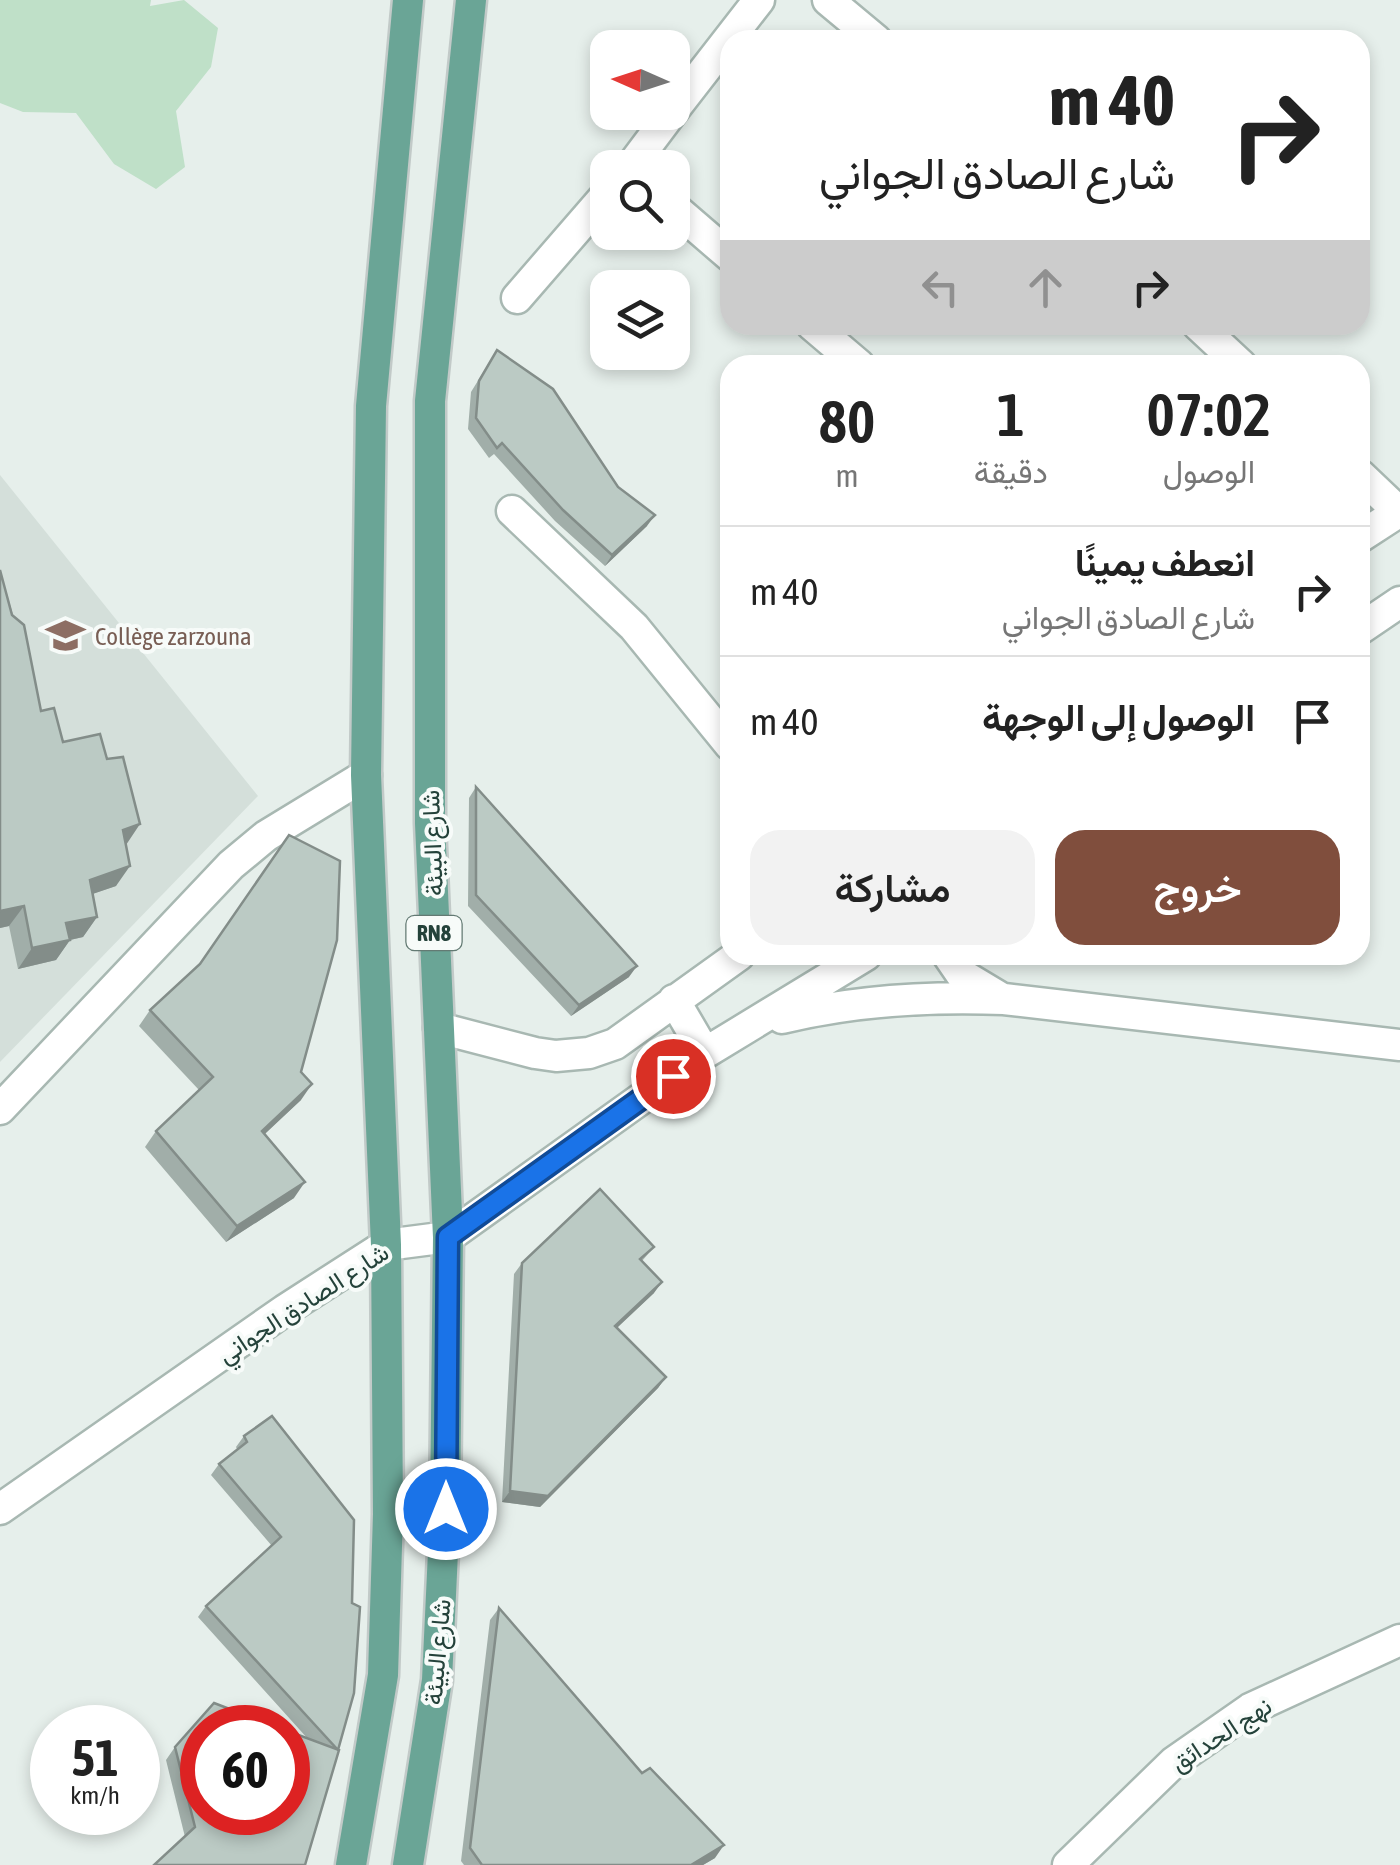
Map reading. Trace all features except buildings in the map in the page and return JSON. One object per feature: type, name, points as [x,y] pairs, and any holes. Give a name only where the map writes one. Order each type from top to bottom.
[{"type":"main road","name":"شارع البيئة","points":[[352,1865],[383,1674],[388,1514],[386,1244],[366,775],[371,406],[408,0]]},
{"type":"main road","name":"شارع البيئة","points":[[408,1865],[437,1680],[446,1509],[448,1237],[430,824],[430,400],[471,0]]},
{"type":"street","points":[[736,30],[759,0]]},
{"type":"street","points":[[828,0],[864,30]]},
{"type":"street","points":[[690,89],[720,50]]},
{"type":"street","points":[[517,298],[590,215]]},
{"type":"street","points":[[690,222],[720,247]]},
{"type":"street","points":[[824,335],[847,355]]},
{"type":"street","points":[[1209,335],[1230,355]]},
{"type":"street","points":[[1370,484],[1400,511],[1370,530]]},
{"type":"street","points":[[512,512],[634,627],[720,733]]},
{"type":"street","points":[[1370,622],[1400,602]]},
{"type":"street","points":[[0,1110],[231,865],[266,836],[366,775]]},
{"type":"street","points":[[439,1028],[535,1054],[576,1055],[614,1044],[725,965]]},
{"type":"street","name":"شارع الصادق الجواني","points":[[0,1509],[284,1310],[386,1244],[448,1237],[706,1053],[850,965]]},
{"type":"street","points":[[955,965],[961,974],[1004,999]]},
{"type":"street","points":[[756,1024],[817,1009],[879,1000],[1004,999],[1400,1045]]},
{"type":"street","points":[[674,1000],[706,1053]]},
{"type":"street","name":"نهج الحدائق","points":[[1068,1865],[1174,1762],[1250,1709],[1400,1640]]},
{"type":"shaded area","name":"Collège zarzouna","points":[[0,475],[258,796],[0,1062]]},
{"type":"green space","points":[[0,0],[151,0],[150,6],[184,0],[218,28],[211,67],[176,111],[185,167],[156,189],[114,164],[76,113],[23,112],[0,103]]},
{"type":"place","name":"Collège zarzouna","points":[[65,636]]},
{"type":"route","points":[[446,1509],[448,1237],[673,1076]]}]
